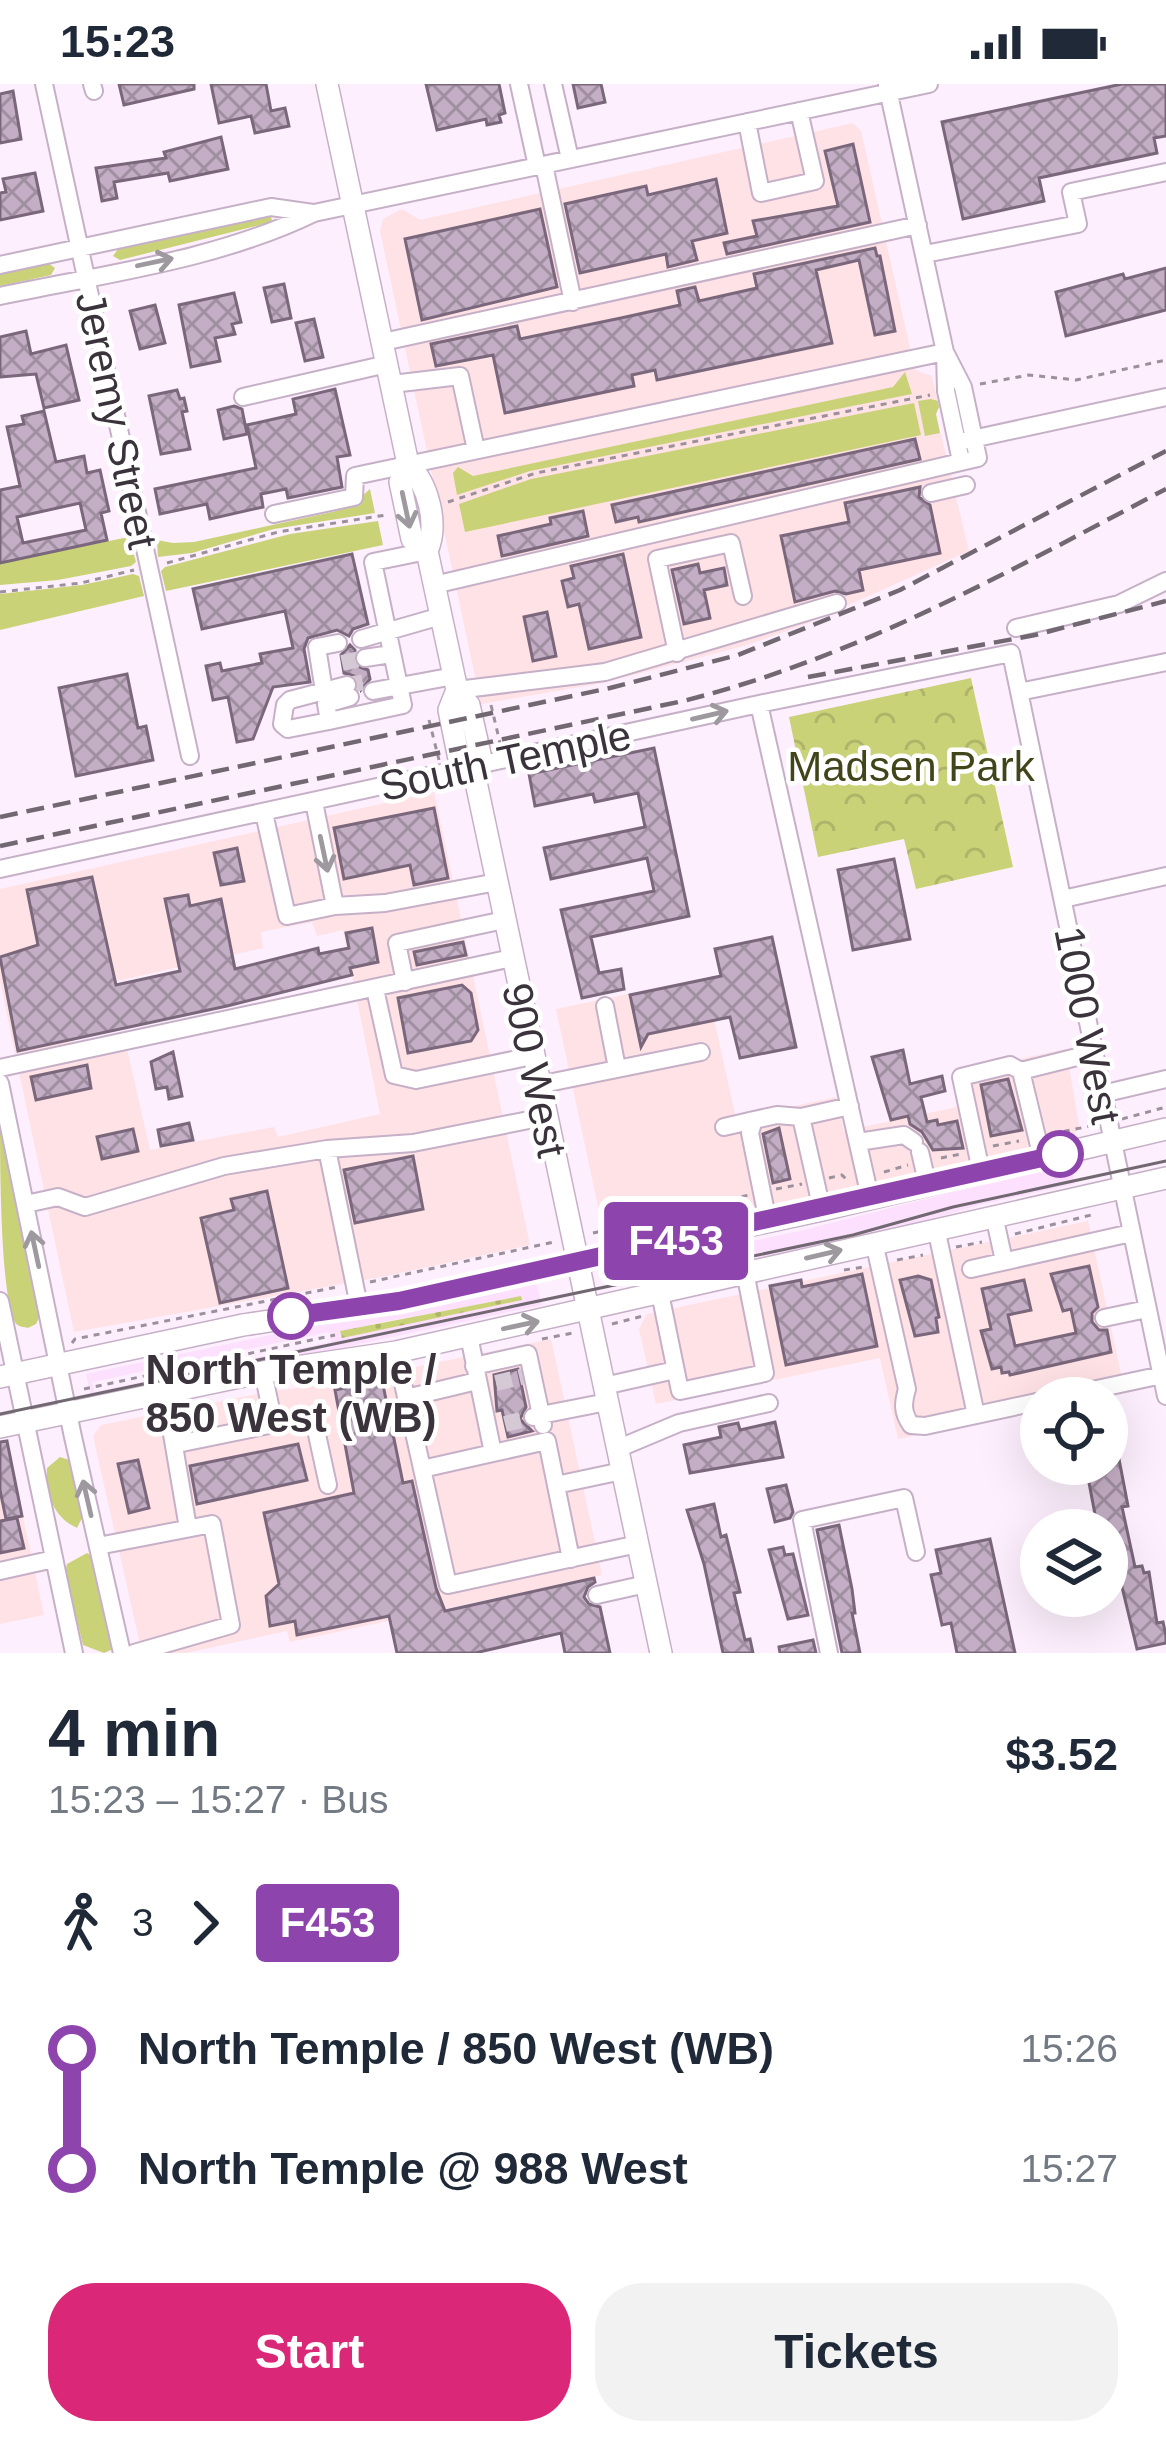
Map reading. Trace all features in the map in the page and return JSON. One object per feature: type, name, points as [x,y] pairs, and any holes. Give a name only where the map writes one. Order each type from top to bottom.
[{"type":"main road","name":"900 West","points":[[327,84],[408,464],[400,482],[412,539],[427,550],[455,683],[448,710],[460,759],[472,768],[661,1653]]},
{"type":"main road","points":[[8,1375],[243,1325],[357,1295],[541,1270],[768,1222],[1166,1129]]},
{"type":"main road","points":[[0,1427],[262,1372],[397,1352],[1166,1178]]},
{"type":"street","name":"Jeremy Street","points":[[44,84],[190,756]]},
{"type":"street","points":[[519,84],[573,302]]},
{"type":"street","points":[[553,84],[570,159]]},
{"type":"street","points":[[0,296],[236,242],[353,205],[799,111],[887,88],[929,84]]},
{"type":"street","points":[[434,584],[969,459],[946,392],[945,352],[887,88]]},
{"type":"street","points":[[747,122],[761,193],[815,181],[799,111]]},
{"type":"street","points":[[925,254],[1078,224],[1071,192],[1166,172]]},
{"type":"street","points":[[0,266],[271,207],[314,214]]},
{"type":"street","points":[[243,397],[387,363],[573,302],[918,226]]},
{"type":"street","points":[[274,514],[354,497],[355,476],[945,352]]},
{"type":"street","points":[[387,363],[460,376],[476,450]]},
{"type":"street","points":[[965,440],[1166,397]]},
{"type":"street","points":[[931,493],[966,485]]},
{"type":"street","points":[[677,653],[657,559],[731,543],[743,596]]},
{"type":"street","points":[[326,705],[403,705],[374,562],[427,550]]},
{"type":"street","points":[[1016,628],[1119,604],[1166,581]]},
{"type":"street","points":[[372,686],[397,680],[455,683],[605,672],[837,603]]},
{"type":"street","points":[[361,638],[441,616]]},
{"type":"street","points":[[326,705],[317,647],[338,644]]},
{"type":"street","name":"1000 West","points":[[1011,653],[1166,1396]]},
{"type":"street","name":"South Temple","points":[[0,869],[1011,653]]},
{"type":"street","points":[[365,658],[392,654]]},
{"type":"street","points":[[1019,692],[1166,662]]},
{"type":"street","points":[[320,668],[342,663]]},
{"type":"street","points":[[326,705],[348,691]]},
{"type":"street","points":[[759,704],[870,1197]]},
{"type":"street","points":[[314,802],[335,906]]},
{"type":"street","points":[[264,813],[287,916],[335,906],[385,904],[497,882]]},
{"type":"street","points":[[1063,898],[1166,876]]},
{"type":"street","points":[[405,982],[397,943],[504,920]]},
{"type":"street","points":[[0,1068],[512,958]]},
{"type":"street","points":[[375,989],[394,1075],[416,1080],[532,1056]]},
{"type":"street","points":[[605,1006],[617,1068]]},
{"type":"street","points":[[538,1085],[701,1052]]},
{"type":"street","points":[[981,1171],[961,1077],[1010,1064],[1022,1071],[1093,1053]]},
{"type":"street","points":[[1022,1071],[1042,1158]]},
{"type":"street","points":[[1102,1094],[1166,1079]]},
{"type":"street","points":[[0,1083],[122,1653]]},
{"type":"street","points":[[724,1127],[777,1114],[801,1117],[850,1106]]},
{"type":"street","points":[[26,1204],[58,1197],[85,1207],[224,1166],[327,1149],[413,1143],[544,1117]]},
{"type":"street","points":[[801,1117],[822,1210]]},
{"type":"street","points":[[754,1120],[750,1133],[768,1222]]},
{"type":"street","points":[[858,1142],[904,1135],[917,1147],[926,1182]]},
{"type":"street","points":[[327,1149],[357,1295]]},
{"type":"street","points":[[994,1215],[1004,1261]]},
{"type":"street","points":[[936,1228],[976,1414]]},
{"type":"street","points":[[971,1269],[1131,1233]]},
{"type":"street","points":[[874,1242],[907,1389],[905,1417],[911,1425],[1020,1405]]},
{"type":"street","points":[[660,1293],[680,1391],[765,1373],[745,1273]]},
{"type":"street","points":[[0,1301],[8,1375],[26,1422],[74,1653]]},
{"type":"street","points":[[1104,1318],[1147,1309]]},
{"type":"street","points":[[469,1336],[496,1426],[493,1453]]},
{"type":"street","points":[[397,1352],[448,1585],[638,1544]]},
{"type":"street","points":[[406,1398],[482,1379],[528,1354],[528,1375],[571,1558]]},
{"type":"street","points":[[537,1416],[675,1370]]},
{"type":"street","points":[[262,1372],[274,1424]]},
{"type":"street","points":[[1128,1382],[1162,1375]]},
{"type":"street","points":[[165,1393],[188,1528]]},
{"type":"street","points":[[556,1485],[620,1460],[680,1423],[769,1402]]},
{"type":"street","points":[[176,1444],[313,1416],[328,1485]]},
{"type":"street","points":[[422,1469],[547,1441]]},
{"type":"street","points":[[829,1653],[802,1520],[904,1498],[916,1552]]},
{"type":"street","points":[[98,1546],[212,1524],[231,1624],[134,1653]]},
{"type":"street","points":[[0,1571],[54,1559]]},
{"type":"street","points":[[598,1594],[646,1584]]},
{"type":"path","points":[[974,385],[1029,375],[1076,380],[1166,360]]},
{"type":"path","points":[[456,500],[536,473],[936,394]]},
{"type":"path","points":[[167,563],[278,532],[379,516]]},
{"type":"path","points":[[0,592],[81,583],[138,569]]},
{"type":"path","points":[[491,705],[500,745]]},
{"type":"path","points":[[429,721],[439,760]]},
{"type":"path","points":[[1146,1113],[1166,1107]]},
{"type":"path","points":[[620,1253],[615,1223],[842,1175],[847,1180]]},
{"type":"path","points":[[74,1342],[238,1304],[357,1295],[534,1246],[541,1270]]},
{"type":"path","points":[[84,1388],[335,1335]]},
{"type":"shaded area","points":[[853,123],[861,131],[915,370],[932,376],[939,407],[936,414],[969,551],[806,624],[747,645],[603,683],[481,704],[380,231],[383,219],[402,209],[420,220]]},
{"type":"shaded area","points":[[434,792],[530,1245],[74,1332],[19,1072],[127,1049],[150,1150],[274,1127],[278,1137],[380,1114],[343,930],[317,936],[312,922],[261,932],[263,948],[113,982],[60,981],[74,1042],[15,1054],[0,981],[0,889]]},
{"type":"shaded area","points":[[705,978],[736,1119],[836,1097],[844,1131],[962,1106],[955,1073],[1066,1049],[1079,1126],[1061,1143],[618,1232],[600,1216],[556,1009]]},
{"type":"shaded area","points":[[1070,1163],[1075,1184],[979,1205],[878,1235],[635,1286],[630,1267],[799,1231]]},
{"type":"shaded area","points":[[1088,1221],[1122,1377],[1020,1377],[1020,1413],[898,1439],[880,1358],[656,1404],[639,1329],[647,1314]]},
{"type":"shaded area","points":[[536,1283],[542,1305],[92,1401],[86,1374]],"holes":[[[520,1297],[342,1337],[340,1332],[377,1323]],[[329,1332],[331,1342],[94,1392],[92,1382]]]},
{"type":"shaded area","points":[[551,1339],[602,1575],[290,1642],[287,1631],[186,1653],[142,1653],[93,1436],[101,1425]]},
{"type":"shaded area","points":[[8,1447],[44,1615],[0,1624],[0,1449]]},
{"type":"green space","points":[[271,215],[272,222],[120,260],[113,256],[118,249]]},
{"type":"green space","points":[[48,263],[55,268],[51,275],[0,286],[0,273]]},
{"type":"green space","points":[[905,372],[912,394],[530,471],[457,495],[453,473],[458,467],[473,476],[893,387]]},
{"type":"green space","points":[[918,401],[938,401],[940,433],[925,436]]},
{"type":"green space","points":[[914,403],[921,435],[465,532],[459,504],[531,479]]},
{"type":"green space","points":[[370,489],[375,513],[274,529],[192,553],[158,557],[157,540],[194,542],[332,512],[350,507]]},
{"type":"green space","points":[[378,521],[383,545],[166,591],[161,571],[165,567],[290,534]]},
{"type":"green space","points":[[129,537],[136,562],[131,566],[0,585],[0,563]]},
{"type":"green space","points":[[139,576],[144,596],[0,630],[0,594]]},
{"type":"green space","name":"Madsen Park","points":[[971,678],[1013,867],[916,889],[904,839],[818,857],[789,717]]},
{"type":"green space","points":[[0,1112],[41,1314],[28,1328],[13,1319],[5,1277]]},
{"type":"green space","points":[[521,1296],[522,1300],[342,1338],[340,1331]]},
{"type":"green space","points":[[60,1457],[72,1461],[83,1516],[77,1528],[56,1511],[49,1495],[47,1468]]},
{"type":"green space","points":[[87,1553],[95,1558],[113,1649],[104,1653],[83,1645],[65,1572],[67,1564]]},
{"type":"building","points":[[119,84],[194,84],[194,89],[124,105]]},
{"type":"building","points":[[211,84],[266,84],[271,111],[285,108],[289,126],[255,133],[251,116],[219,123]]},
{"type":"building","points":[[426,84],[499,84],[505,113],[499,115],[501,122],[487,125],[486,119],[437,130]]},
{"type":"building","points":[[573,84],[601,84],[605,102],[578,108]]},
{"type":"building","points":[[1122,84],[1166,84],[1166,136],[1154,138],[1157,153],[1039,178],[1044,201],[963,219],[942,122]]},
{"type":"building","points":[[13,91],[21,139],[0,143],[0,94]]},
{"type":"building","points":[[221,137],[228,169],[170,181],[168,173],[114,182],[117,198],[102,201],[96,168],[166,158],[164,152]]},
{"type":"building","points":[[853,144],[870,222],[727,254],[724,243],[757,236],[753,221],[838,206],[825,151]]},
{"type":"building","points":[[35,173],[43,211],[0,220],[0,193],[6,192],[3,179]]},
{"type":"building","points":[[716,179],[727,233],[692,241],[697,260],[668,267],[666,254],[580,273],[565,204],[646,186],[648,195]]},
{"type":"building","points":[[540,209],[557,287],[422,320],[405,239]]},
{"type":"building","points":[[875,248],[895,331],[875,335],[859,260],[816,270],[832,343],[657,380],[655,370],[632,375],[634,386],[505,413],[493,355],[436,366],[431,344],[517,326],[520,339],[621,318],[680,305],[677,291],[695,287],[699,301],[757,288],[754,274]]},
{"type":"building","points":[[1166,268],[1166,310],[1066,336],[1056,292]]},
{"type":"building","points":[[284,284],[291,318],[272,322],[264,288]]},
{"type":"building","points":[[234,293],[241,322],[232,324],[235,334],[215,338],[220,361],[191,367],[179,305]]},
{"type":"building","points":[[155,305],[165,343],[140,349],[130,311]]},
{"type":"building","points":[[314,319],[323,357],[305,361],[296,323]]},
{"type":"building","points":[[26,331],[31,354],[66,345],[79,400],[44,408],[36,374],[0,377],[0,337]]},
{"type":"building","points":[[335,389],[350,455],[337,457],[342,487],[288,498],[286,489],[261,494],[263,507],[210,519],[207,504],[160,514],[155,489],[256,468],[247,425],[296,414],[293,399]]},
{"type":"building","points":[[177,390],[187,411],[182,412],[190,449],[161,454],[149,396]]},
{"type":"building","points":[[242,409],[247,434],[224,439],[218,410]]},
{"type":"building","points":[[44,411],[56,462],[84,456],[87,473],[100,470],[109,511],[101,513],[107,540],[0,563],[0,490],[20,486],[7,427],[24,424],[22,416]],"holes":[[[80,503],[86,530],[23,543],[17,517]]]},
{"type":"building","points":[[915,439],[920,459],[639,522],[638,517],[616,522],[612,505]]},
{"type":"building","points":[[920,487],[919,497],[930,505],[940,553],[859,570],[863,590],[835,591],[795,602],[781,536],[849,522],[845,503]]},
{"type":"building","points":[[583,511],[588,536],[502,556],[498,536]]},
{"type":"building","points":[[352,554],[368,624],[353,629],[349,636],[337,630],[308,638],[304,649],[310,682],[273,687],[253,739],[237,742],[228,697],[213,700],[206,666],[220,663],[222,671],[262,663],[260,654],[293,648],[285,611],[202,629],[193,589]]},
{"type":"building","points":[[623,554],[641,637],[589,649],[579,604],[568,607],[562,581],[574,578],[571,566]]},
{"type":"building","points":[[698,564],[700,573],[724,568],[727,585],[704,590],[710,618],[684,624],[672,570]]},
{"type":"building","points":[[547,612],[556,656],[533,661],[524,617]]},
{"type":"building","points":[[350,645],[355,650],[354,665],[368,670],[370,679],[361,690],[357,677],[344,673],[341,655]]},
{"type":"building","points":[[127,674],[138,728],[146,726],[153,760],[76,776],[59,688]]},
{"type":"building","points":[[654,748],[689,916],[591,937],[599,973],[621,969],[624,989],[582,998],[561,910],[654,891],[647,858],[551,879],[544,848],[645,827],[638,793],[595,802],[593,794],[535,806],[529,774]]},
{"type":"building","points":[[434,808],[448,878],[414,885],[410,865],[344,879],[334,828]]},
{"type":"building","points":[[237,848],[244,881],[221,885],[214,853]]},
{"type":"building","points":[[894,859],[910,939],[853,950],[838,870]]},
{"type":"building","points":[[92,877],[116,985],[180,971],[165,899],[188,895],[190,906],[221,899],[235,969],[318,948],[319,954],[349,948],[346,933],[372,928],[378,962],[350,968],[352,975],[227,1006],[18,1051],[0,957],[38,945],[27,890]]},
{"type":"building","points":[[772,937],[796,1047],[740,1058],[730,1017],[648,1034],[641,1047],[630,995],[721,976],[715,949]]},
{"type":"building","points":[[463,942],[466,955],[417,965],[414,952]]},
{"type":"building","points":[[462,985],[471,993],[478,1030],[471,1041],[408,1053],[398,998]]},
{"type":"building","points":[[903,1050],[910,1084],[942,1076],[945,1091],[921,1097],[927,1122],[957,1121],[963,1148],[933,1150],[908,1116],[891,1120],[872,1057]]},
{"type":"building","points":[[173,1052],[182,1096],[169,1099],[167,1087],[156,1089],[151,1062]]},
{"type":"building","points":[[87,1065],[91,1088],[36,1100],[31,1077]]},
{"type":"building","points":[[1008,1079],[1022,1130],[991,1136],[981,1085]]},
{"type":"building","points":[[189,1123],[193,1140],[161,1146],[158,1130]]},
{"type":"building","points":[[779,1128],[790,1179],[773,1183],[763,1134]]},
{"type":"building","points":[[133,1129],[138,1151],[102,1159],[97,1137]]},
{"type":"building","points":[[413,1156],[423,1209],[355,1223],[344,1170]]},
{"type":"building","points":[[267,1191],[288,1288],[220,1303],[201,1218],[234,1210],[231,1199]]},
{"type":"building","points":[[1089,1266],[1098,1307],[1092,1322],[1099,1330],[1107,1330],[1111,1352],[1010,1375],[1002,1373],[1001,1367],[992,1369],[981,1331],[991,1329],[982,1289],[1024,1280],[1031,1310],[1008,1315],[1015,1346],[1076,1333],[1071,1309],[1063,1311],[1051,1274]]},
{"type":"building","points":[[862,1274],[877,1346],[786,1365],[770,1286],[801,1280],[802,1287]]},
{"type":"building","points":[[918,1276],[931,1280],[939,1317],[938,1332],[915,1336],[900,1280]]},
{"type":"building","points":[[518,1369],[526,1407],[520,1419],[532,1431],[508,1437],[502,1410],[497,1411],[494,1375]]},
{"type":"building","points":[[382,1380],[403,1483],[412,1481],[445,1611],[594,1578],[584,1597],[600,1607],[610,1653],[565,1653],[561,1633],[475,1653],[397,1653],[389,1616],[297,1635],[295,1621],[270,1626],[266,1596],[279,1584],[264,1513],[354,1493],[335,1390]]},
{"type":"building","points":[[775,1422],[783,1457],[690,1473],[684,1445],[721,1437],[719,1427],[738,1423],[740,1430]]},
{"type":"building","points":[[7,1441],[22,1516],[6,1519],[0,1490],[0,1442]]},
{"type":"building","points":[[298,1444],[307,1480],[197,1504],[190,1466]]},
{"type":"building","points":[[138,1460],[149,1508],[129,1513],[118,1464]]},
{"type":"building","points":[[786,1485],[793,1512],[790,1518],[775,1522],[767,1489]]},
{"type":"building","points":[[1089,1485],[1124,1485],[1128,1506],[1094,1509]]},
{"type":"building","points":[[714,1504],[740,1592],[734,1593],[745,1640],[750,1639],[753,1653],[723,1653],[687,1510]]},
{"type":"building","points":[[17,1518],[24,1548],[0,1553],[0,1521]]},
{"type":"building","points":[[839,1525],[860,1653],[842,1653],[817,1530]]},
{"type":"building","points":[[1128,1535],[1135,1567],[1149,1572],[1157,1623],[1163,1622],[1166,1636],[1166,1643],[1137,1649],[1128,1612]]},
{"type":"building","points":[[990,1539],[1015,1653],[957,1653],[951,1623],[942,1625],[931,1575],[941,1573],[936,1550]]},
{"type":"building","points":[[783,1547],[785,1555],[793,1554],[808,1615],[788,1619],[769,1550]]},
{"type":"building","points":[[813,1640],[816,1653],[780,1653],[779,1647]]},
{"type":"tunnel","points":[[342,663],[365,658]]},
{"type":"tunnel","points":[[347,685],[370,681]]},
{"type":"tunnel","points":[[496,1383],[525,1376]]},
{"type":"tunnel","points":[[505,1424],[533,1417]]},
{"type":"tram line","points":[[0,1414],[853,1235],[953,1207],[1166,1161]]},
{"type":"railway","points":[[0,817],[610,688],[738,655],[900,590],[1166,451]]},
{"type":"railway","points":[[0,846],[683,701],[747,683],[930,610],[1166,489]]},
{"type":"railway","points":[[808,677],[1035,635],[1166,601]]},
{"type":"bus line","name":"F453","points":[[291,1316],[399,1301],[1060,1154]]},
{"type":"place","name":"North Temple / 850 West (WB)","points":[[291,1316]]}]
